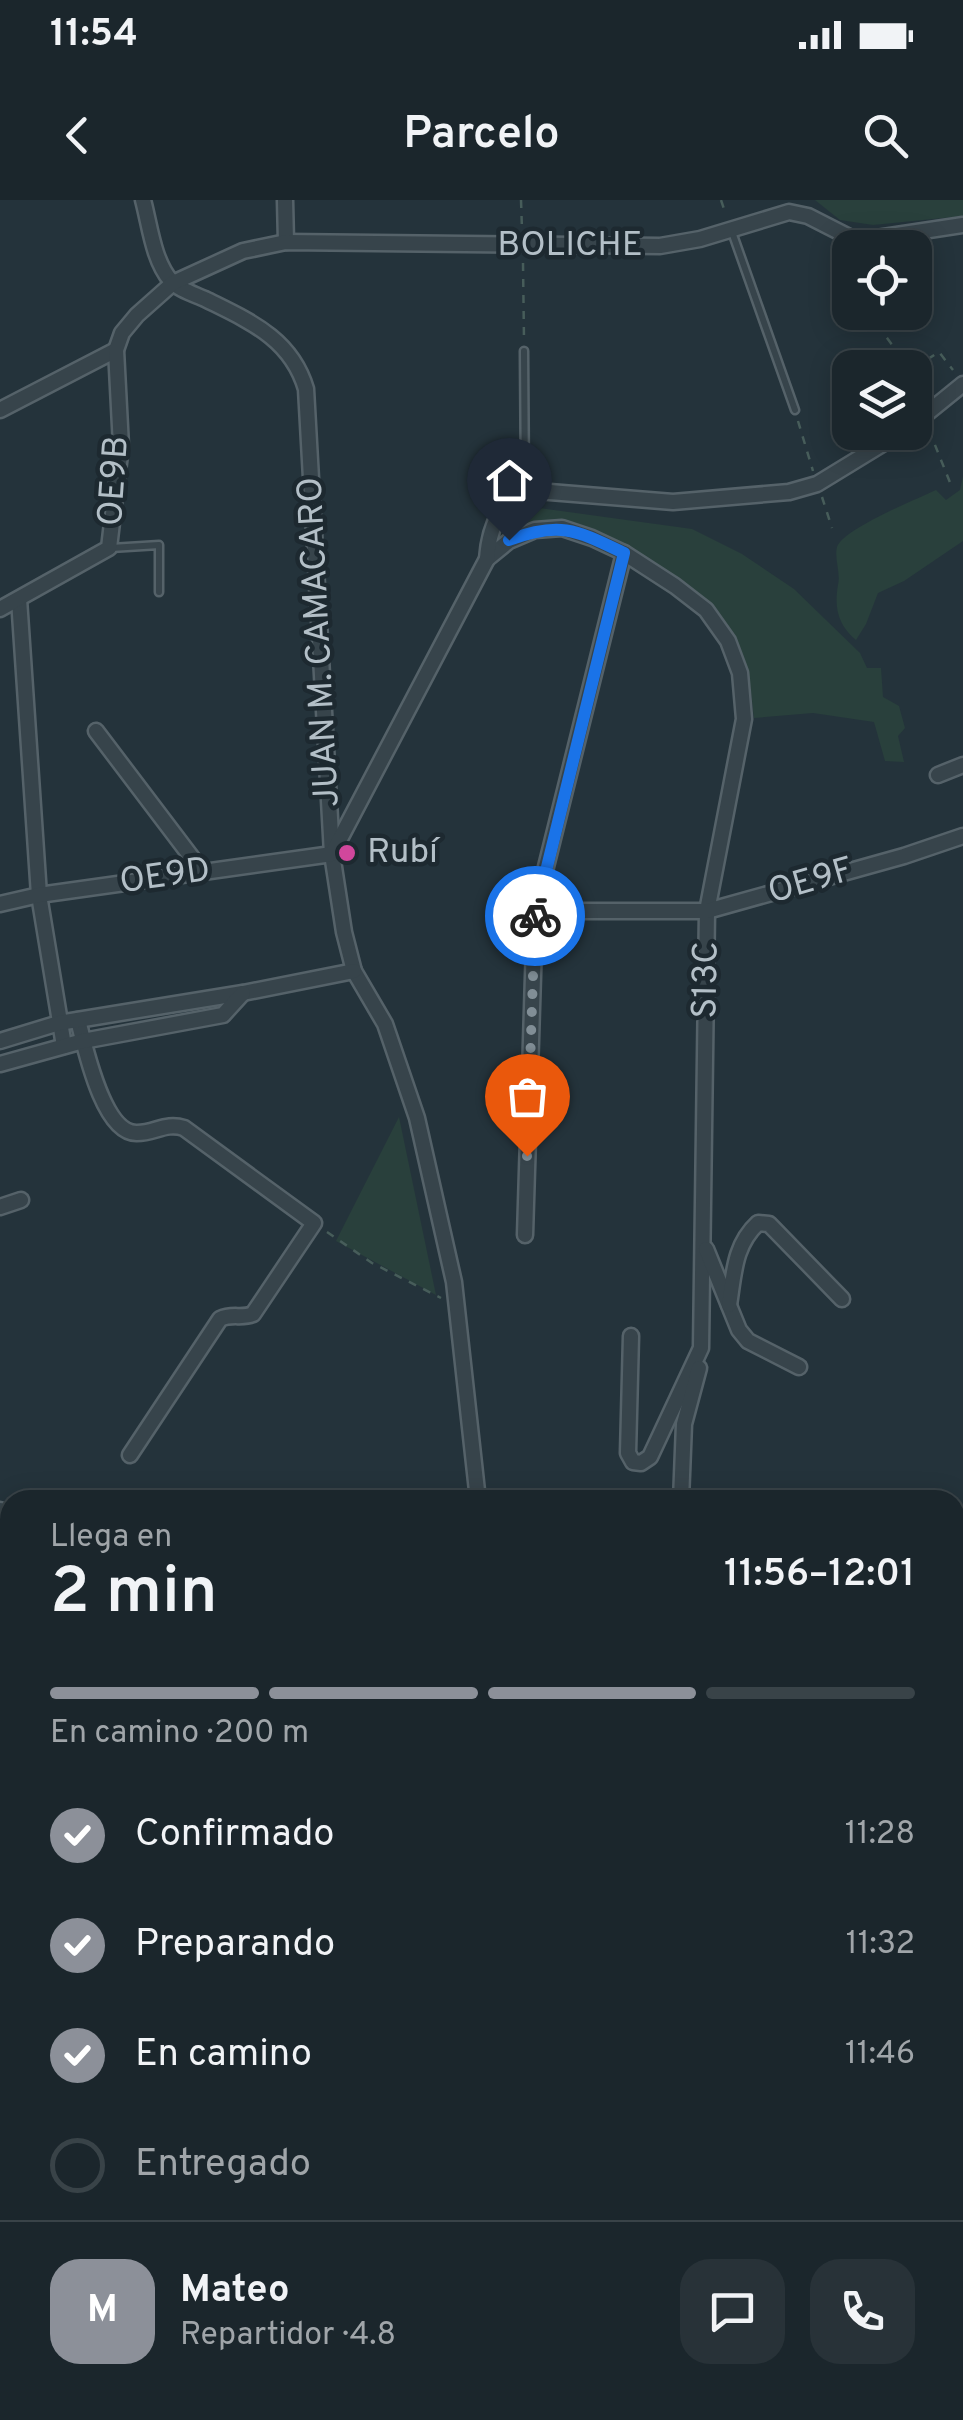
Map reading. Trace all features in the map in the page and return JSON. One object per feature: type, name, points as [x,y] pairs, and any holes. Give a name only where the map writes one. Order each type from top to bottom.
[{"type":"street","points":[[143,200],[161,264],[173,284]]},
{"type":"street","points":[[285,200],[286,242]]},
{"type":"street","name":"BOLICHE","points":[[116,350],[122,334],[137,315],[173,284],[243,251],[286,242],[660,246],[798,212],[842,236],[870,241],[963,225]]},
{"type":"street","name":"JUAN M. CAMACARO","points":[[173,284],[256,324],[275,338],[290,354],[306,388],[332,854],[354,971],[385,1024],[418,1118],[458,1305],[477,1490]]},
{"type":"street","points":[[0,410],[116,350]]},
{"type":"street","name":"OE9B","points":[[0,609],[110,548],[121,446],[116,350]]},
{"type":"street","points":[[932,410],[963,383]]},
{"type":"street","points":[[332,854],[487,559],[488,536],[502,508],[525,490],[673,502],[788,492],[817,484],[873,450]]},
{"type":"street","name":"S13C","points":[[487,559],[509,540],[535,530],[562,528],[624,553],[706,610],[728,641],[740,673],[744,719],[707,910],[702,1348],[650,1458],[641,1463],[633,1462],[628,1453],[631,1336]]},
{"type":"street","points":[[525,1235],[536,911],[624,553]]},
{"type":"street","points":[[19,598],[38,895],[64,1046]]},
{"type":"street","points":[[96,731],[202,871]]},
{"type":"street","points":[[938,775],[963,766]]},
{"type":"street","name":"OE9F","points":[[536,911],[707,910],[963,836]]},
{"type":"street","name":"OE9D","points":[[0,904],[38,895],[332,854]]},
{"type":"street","points":[[0,1041],[59,1023],[354,971]]},
{"type":"street","points":[[0,1064],[83,1041],[223,1015],[243,993]]},
{"type":"street","points":[[78,1020],[109,1114],[120,1129],[138,1134],[163,1126],[184,1128],[314,1223],[254,1314],[220,1318],[130,1456]]},
{"type":"street","points":[[0,1207],[21,1200]]},
{"type":"street","points":[[729,1305],[737,1252],[744,1235],[758,1223],[768,1224],[842,1299]]},
{"type":"street","points":[[703,1241],[738,1330],[748,1341],[800,1367]]},
{"type":"street","points":[[681,1490],[684,1424],[702,1348]]},
{"type":"lane","points":[[731,228],[795,410]]},
{"type":"lane","points":[[524,351],[525,490]]},
{"type":"lane","points":[[110,548],[158,545],[159,592]]},
{"type":"path","points":[[521,200],[524,351]]},
{"type":"path","points":[[882,330],[898,350]]},
{"type":"path","points":[[932,356],[939,352],[963,383]]},
{"type":"path","points":[[795,410],[832,528]]},
{"type":"path","points":[[932,445],[952,485]]},
{"type":"path","points":[[314,1223],[372,1262],[458,1305]]},
{"type":"green space","points":[[815,200],[963,200],[963,216],[873,225],[840,220]]},
{"type":"green space","points":[[963,476],[963,541],[904,581],[878,593],[856,640],[841,622],[837,609],[837,547],[866,523],[936,490],[946,500],[960,490]]},
{"type":"green space","points":[[532,507],[692,529],[742,554],[794,589],[860,653],[867,668],[881,668],[883,697],[899,706],[905,728],[898,736],[904,762],[885,761],[874,722],[813,713],[754,718],[739,645],[703,600],[629,547],[578,525],[541,523],[499,539],[512,519]]},
{"type":"green space","points":[[399,1117],[436,1295],[336,1241]]},
{"type":"way so far","points":[[527,1156],[535,916]]},
{"type":"place","name":"Rubí","points":[[347,853]]},
{"type":"route","points":[[509,540],[535,530],[562,528],[624,553],[535,916]]}]
